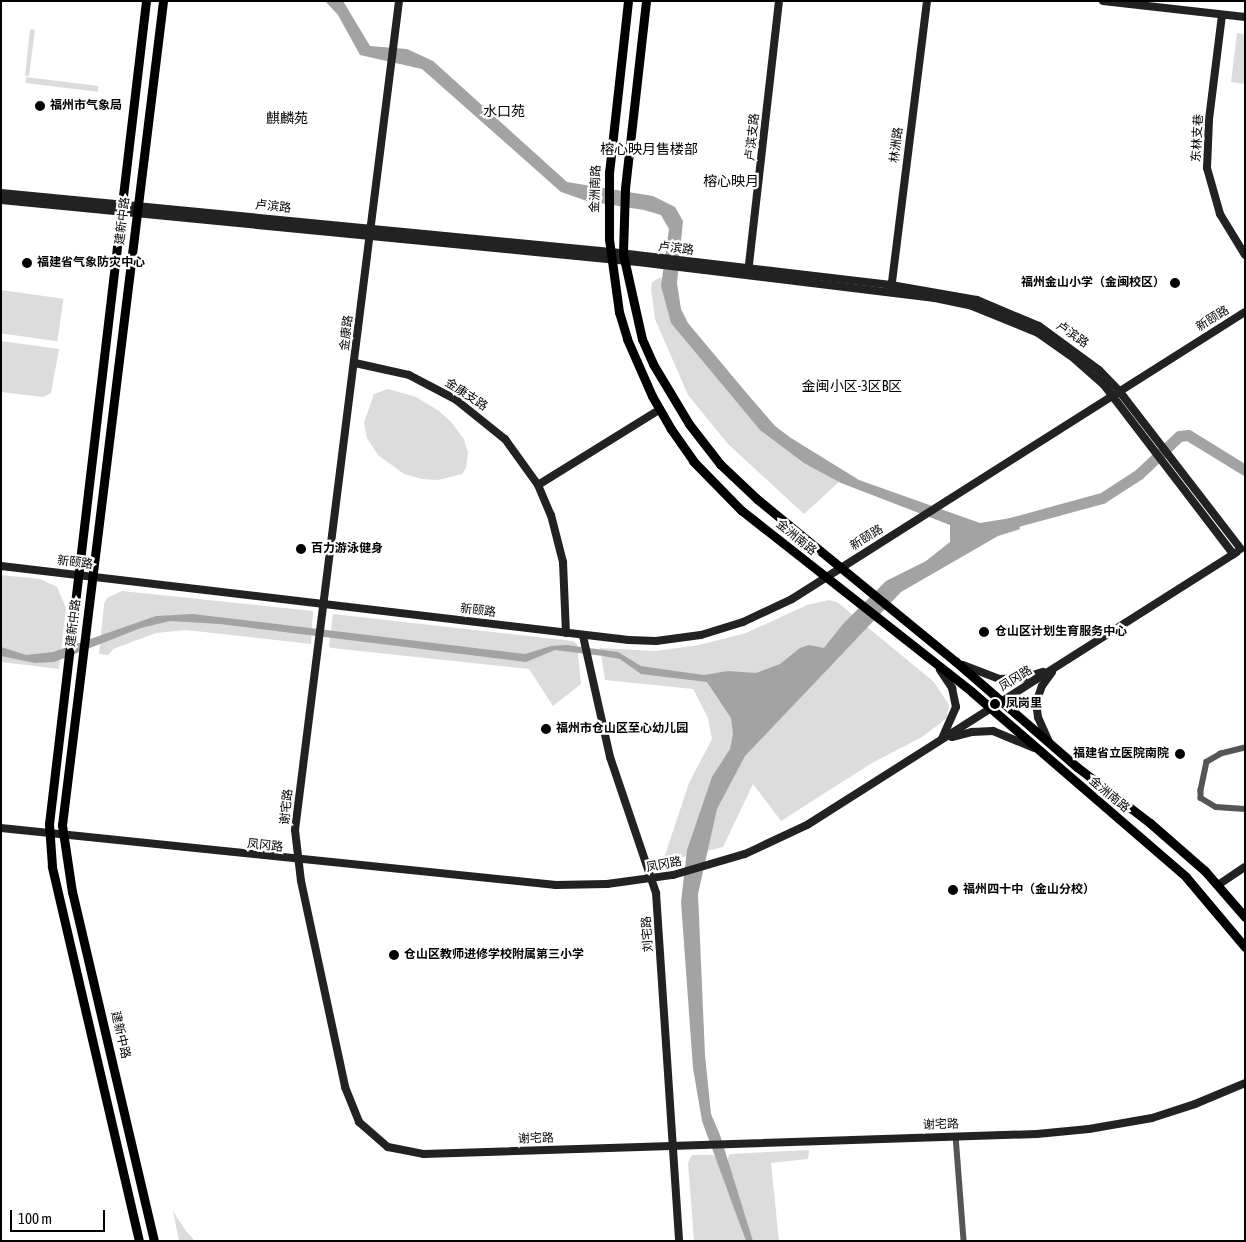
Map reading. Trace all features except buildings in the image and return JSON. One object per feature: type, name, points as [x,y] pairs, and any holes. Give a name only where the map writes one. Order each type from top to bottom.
[{"type":"main road","name":"建新中路","points":[[139,1241],[60,899],[49,832],[66,656],[146,1]]},
{"type":"main road","name":"建新中路","points":[[154,1241],[74,900],[62,834],[163,1]]},
{"type":"main road","name":"金洲南路","points":[[628,1],[608,187],[611,256],[619,312],[627,339],[660,410],[693,461],[713,482],[825,578],[940,670],[991,708],[1193,884],[1245,948]]},
{"type":"main road","name":"金洲南路","points":[[646,1],[625,189],[623,257],[635,315],[646,346],[689,424],[732,476],[955,661],[1050,744],[1150,823],[1218,885],[1245,917]]},
{"type":"street","name":"金康路","points":[[322,604],[372,232],[399,1]]},
{"type":"street","name":"卢滨支路","points":[[748,272],[779,1]]},
{"type":"street","name":"林洲路","points":[[891,289],[927,1]]},
{"type":"street","points":[[1103,1],[1245,18]]},
{"type":"street","name":"东林支巷","points":[[1222,15],[1208,129],[1207,168],[1220,214],[1245,255]]},
{"type":"street","points":[[1,193],[121,207]]},
{"type":"street","points":[[1,200],[137,208],[611,256]]},
{"type":"street","name":"卢滨路","points":[[611,256],[963,296],[1014,313],[1074,349],[1117,394],[1169,462],[1243,548]]},
{"type":"street","name":"新颐路","points":[[1,566],[583,636],[656,641],[706,634],[779,607],[1245,312]]},
{"type":"street","name":"金康支路","points":[[355,363],[409,375],[455,398],[505,439],[538,485],[564,562],[566,633]]},
{"type":"street","points":[[538,485],[660,410]]},
{"type":"street","points":[[1169,462],[1233,554]]},
{"type":"street","name":"凤冈路","points":[[1,828],[298,860],[564,885],[652,880],[705,868],[761,848],[807,825],[1243,548]]},
{"type":"street","name":"谢宅路","points":[[322,604],[295,830],[298,860],[346,1092],[359,1122],[376,1140],[393,1149],[424,1154],[1037,1134],[1128,1123],[1196,1104],[1245,1083]]},
{"type":"street","name":"刘宅路","points":[[583,636],[610,756],[656,893],[679,1241]]},
{"type":"street","points":[[955,661],[978,673],[999,680],[1023,678],[1054,669]]},
{"type":"street","points":[[1050,744],[1041,725],[1036,703],[1042,686],[1054,669]]},
{"type":"street","points":[[940,670],[952,688],[956,707],[949,728],[940,740]]},
{"type":"street","points":[[940,740],[972,732],[993,731],[1039,751]]},
{"type":"street","points":[[1245,748],[1221,754],[1207,762],[1201,798],[1216,807],[1245,810]]},
{"type":"street","points":[[1218,885],[1245,866]]},
{"type":"street","points":[[956,1136],[964,1241]]},
{"type":"shaded area","points":[[325,1],[343,1],[370,46],[407,49],[433,61],[567,182],[653,196],[675,207],[683,221],[677,283],[681,309],[688,323],[775,426],[791,438],[859,480],[980,523],[1017,517],[1020,529],[998,536],[901,592],[745,756],[717,809],[698,894],[705,1055],[711,1114],[720,1135],[753,1241],[746,1241],[702,1121],[693,1068],[681,902],[687,850],[712,777],[730,749],[733,734],[731,718],[707,682],[641,674],[620,659],[555,650],[526,662],[220,624],[170,621],[141,628],[54,662],[35,663],[1,656],[1,647],[26,655],[53,652],[156,616],[193,614],[525,654],[551,646],[567,645],[618,652],[641,666],[661,669],[704,675],[728,671],[756,673],[780,664],[800,648],[809,645],[824,648],[843,624],[886,581],[926,561],[950,542],[950,525],[841,483],[804,463],[760,430],[671,323],[661,286],[669,229],[661,215],[644,210],[587,201],[561,192],[422,69],[360,55],[338,15]]},
{"type":"shaded area","points":[[30,29],[35,30],[29,76],[25,76]]},
{"type":"shaded area","points":[[1237,33],[1245,34],[1244,84],[1231,82]]},
{"type":"shaded area","points":[[26,77],[98,86],[98,92],[25,83]]},
{"type":"shaded area","points":[[661,277],[672,322],[733,392],[840,481],[804,514],[728,444],[688,395],[655,319],[651,289],[652,282]]},
{"type":"shaded area","points":[[1,290],[63,299],[57,341],[1,333]]},
{"type":"shaded area","points":[[1,341],[59,349],[51,393],[43,397],[1,392]]},
{"type":"shaded area","points":[[388,389],[416,397],[439,411],[451,422],[464,439],[468,453],[466,468],[462,474],[438,480],[422,479],[404,474],[378,455],[367,438],[364,423],[374,394]]},
{"type":"shaded area","points":[[1,575],[40,579],[57,587],[66,608],[59,669],[1,662]]},
{"type":"shaded area","points":[[122,591],[313,611],[311,644],[186,630],[156,633],[113,649],[108,655],[99,654],[104,604],[107,598]]},
{"type":"shaded area","points":[[829,600],[837,602],[934,682],[949,705],[947,718],[922,737],[872,763],[781,821],[753,784],[723,847],[675,859],[664,858],[689,783],[712,739],[708,718],[693,689],[605,680],[600,648],[656,651],[699,645],[746,633],[807,605]]},
{"type":"shaded area","points":[[333,614],[573,641],[577,644],[581,684],[553,706],[529,669],[332,648],[329,647]]},
{"type":"shaded area","points":[[809,1150],[808,1159],[771,1163],[779,1241],[753,1241],[727,1163],[729,1154]]},
{"type":"shaded area","points":[[692,1155],[713,1155],[718,1160],[746,1241],[694,1241],[688,1163]]},
{"type":"shaded area","points":[[173,1211],[186,1231],[195,1241],[179,1241]]},
{"type":"waterway","points":[[1003,525],[1102,498],[1139,474],[1179,436],[1188,435],[1245,470]]},
{"type":"place","name":"福州市气象局","points":[[40,106]]},
{"type":"place","name":"福建省气象防灾中心","points":[[27,263]]},
{"type":"place","name":"福州金山小学（金闽校区）","points":[[1175,283]]},
{"type":"place","name":"百力游泳健身","points":[[301,549]]},
{"type":"place","name":"仓山区计划生育服务中心","points":[[984,632]]},
{"type":"place","name":"凤岗里","points":[[995,704]]},
{"type":"place","name":"福州市仓山区至心幼儿园","points":[[546,729]]},
{"type":"place","name":"福建省立医院南院","points":[[1180,754]]},
{"type":"place","name":"福州四十中（金山分校）","points":[[953,890]]},
{"type":"place","name":"仓山区教师进修学校附属第三小学","points":[[394,955]]},
{"type":"district","name":"水口苑","points":[[504,111]]},
{"type":"district","name":"麒麟苑","points":[[287,118]]},
{"type":"district","name":"榕心映月售楼部","points":[[649,149]]},
{"type":"district","name":"榕心映月","points":[[731,181]]},
{"type":"district","name":"金闽小区-3区B区","points":[[852,386]]}]
